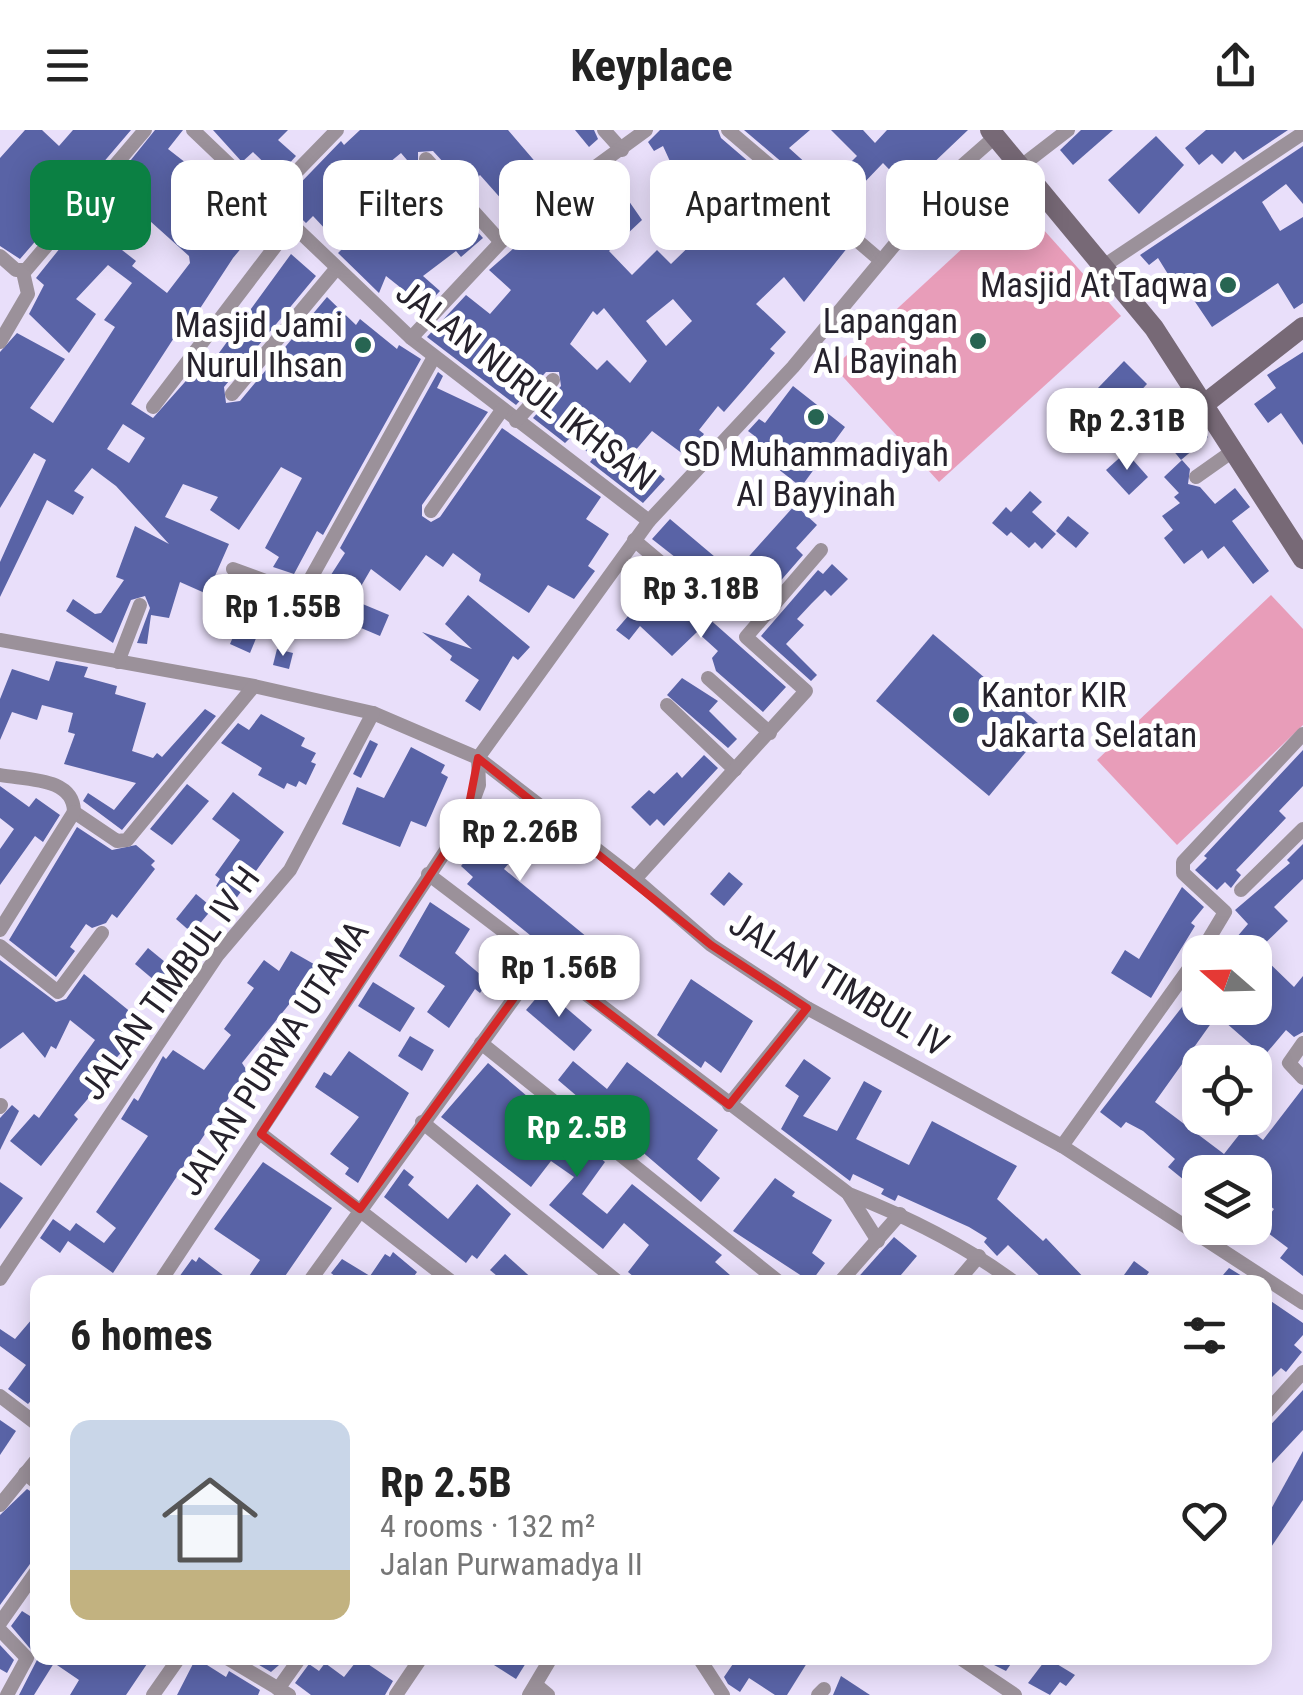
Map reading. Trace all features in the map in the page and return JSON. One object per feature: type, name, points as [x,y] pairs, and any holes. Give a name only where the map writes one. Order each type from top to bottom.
[{"type":"main road","points":[[993,133],[1021,160]]},
{"type":"main road","points":[[1045,189],[1154,328],[1206,403],[1230,453],[1303,559]]},
{"type":"main road","points":[[1206,403],[1303,326]]},
{"type":"street","points":[[23,272],[144,130]]},
{"type":"street","points":[[303,164],[337,130]]},
{"type":"street","points":[[604,130],[622,150]]},
{"type":"street","points":[[608,160],[646,130]]},
{"type":"street","points":[[728,130],[880,260]]},
{"type":"street","points":[[1028,160],[1068,130]]},
{"type":"street","name":"JALAN NURUL IKHSAN","points":[[200,132],[226,160]]},
{"type":"street","points":[[478,758],[648,521],[793,368],[880,260],[993,133]]},
{"type":"street","points":[[1106,266],[1300,135]]},
{"type":"street","points":[[426,159],[499,240]]},
{"type":"street","name":"JALAN NURUL IKHSAN","points":[[303,240],[411,338],[648,521]]},
{"type":"street","points":[[411,338],[499,244]]},
{"type":"street","points":[[154,408],[273,250]]},
{"type":"street","points":[[0,256],[23,272],[28,294],[0,342]]},
{"type":"street","points":[[232,394],[336,269]]},
{"type":"street","points":[[234,569],[279,586],[307,585],[434,356]]},
{"type":"street","points":[[516,421],[553,380]]},
{"type":"street","points":[[431,512],[502,410]]},
{"type":"street","points":[[1196,477],[1230,453]]},
{"type":"street","points":[[634,540],[716,609]]},
{"type":"street","points":[[635,879],[806,691],[749,643],[747,632],[820,550]]},
{"type":"street","points":[[118,662],[140,605]]},
{"type":"street","name":"JALAN TIMBUL IV","points":[[0,640],[254,686],[372,713],[478,758],[712,944],[807,1008],[1062,1146],[1265,1275]]},
{"type":"street","points":[[708,678],[770,733]]},
{"type":"street","points":[[74,812],[117,840],[127,840],[254,686]]},
{"type":"street","points":[[667,706],[735,770]]},
{"type":"street","name":"JALAN TIMBUL IV H","points":[[0,1279],[218,956],[290,870],[372,713]]},
{"type":"street","points":[[1211,935],[1225,912],[1183,873],[1183,862],[1303,734]]},
{"type":"street","name":"JALAN PURWA UTAMA","points":[[165,1275],[472,808],[479,785],[478,758]]},
{"type":"street","points":[[0,775],[61,786],[72,797],[74,812],[0,930]]},
{"type":"street","points":[[1241,890],[1303,829]]},
{"type":"street","points":[[428,874],[849,1194],[900,1214],[979,1256],[1005,1275]]},
{"type":"street","points":[[0,946],[58,992],[66,987],[102,933]]},
{"type":"street","points":[[314,1275],[540,961]]},
{"type":"street","points":[[1062,1146],[1182,978]]},
{"type":"street","points":[[728,1105],[807,1008]]},
{"type":"street","points":[[481,1043],[770,1275]]},
{"type":"street","points":[[1303,1044],[1289,1064],[1303,1078]]},
{"type":"street","points":[[422,1122],[609,1275]]},
{"type":"street","points":[[261,1134],[360,1208],[440,1275]]},
{"type":"street","points":[[849,1194],[878,1241]]},
{"type":"street","points":[[846,1275],[900,1214]]},
{"type":"street","points":[[964,1275],[979,1256]]},
{"type":"street","points":[[1247,1275],[1253,1268]]},
{"type":"street","name":"JALAN TIMBUL IV","points":[[1272,1279],[1300,1295]]},
{"type":"street","points":[[1272,1406],[1303,1372]]},
{"type":"street","points":[[0,1396],[30,1419]]},
{"type":"street","points":[[0,1505],[30,1468]]},
{"type":"street","points":[[25,1474],[30,1478]]},
{"type":"street","points":[[7,1695],[27,1658],[0,1627],[30,1581]]},
{"type":"street","points":[[153,1695],[174,1665]]},
{"type":"street","points":[[239,1665],[284,1692],[297,1665]]},
{"type":"street","points":[[396,1695],[416,1665]]},
{"type":"street","points":[[538,1692],[548,1665]]},
{"type":"street","points":[[704,1665],[723,1695]]},
{"type":"street","points":[[970,1665],[1015,1695]]},
{"type":"highlighted area","points":[[478,758],[711,945],[807,1008],[729,1105],[541,961],[360,1209],[261,1134],[466,820]]},
{"type":"shaded area","name":"Lapangan Al Bayinah","points":[[1045,231],[1121,316],[939,482],[834,367],[961,250],[1045,250]]},
{"type":"shaded area","points":[[1271,595],[1303,629],[1303,725],[1177,845],[1097,760]]},
{"type":"building","points":[[25,130],[42,130],[59,146],[73,130],[131,130],[105,160],[30,160],[30,247],[20,259],[0,246],[0,158]]},
{"type":"building","points":[[155,130],[183,130],[168,149],[182,160],[171,160],[171,240],[151,222],[151,160],[131,160]]},
{"type":"building","points":[[213,130],[288,130],[278,140],[296,156],[292,160],[261,160],[253,152],[240,160]]},
{"type":"building","points":[[360,130],[508,130],[534,160],[499,160],[499,196],[479,176],[479,160],[441,160],[433,151],[418,152],[418,160],[407,160],[401,153],[392,160],[323,160],[323,227],[313,216],[306,223],[303,180],[341,141],[344,145]]},
{"type":"building","points":[[575,130],[594,130],[598,139],[589,147]]},
{"type":"building","points":[[660,130],[718,130],[721,138],[747,160],[669,160],[663,146],[654,151],[648,142]]},
{"type":"building","points":[[744,130],[810,130],[789,148],[802,160],[779,160]]},
{"type":"building","points":[[831,130],[863,130],[875,143],[887,130],[968,130],[936,160],[886,160],[886,166],[883,163],[866,181],[866,160],[853,160],[857,156]]},
{"type":"building","points":[[1081,130],[1113,130],[1073,165],[1060,150]]},
{"type":"building","points":[[1206,130],[1288,130],[1243,160],[1235,151],[1222,164],[1212,154],[1199,165],[1185,148]]},
{"type":"building","points":[[1156,136],[1184,165],[1139,214],[1108,180]]},
{"type":"building","points":[[1303,146],[1303,204],[1286,184],[1262,202],[1280,231],[1303,217],[1303,303],[1294,309],[1278,283],[1212,327],[1177,275],[1171,279],[1158,258],[1149,265],[1140,255]]},
{"type":"building","points":[[630,203],[642,220],[630,231]]},
{"type":"building","points":[[59,250],[122,250],[136,261],[132,266],[167,293],[190,263],[182,250],[240,250],[199,310],[194,307],[131,404],[153,418],[192,374],[200,379],[291,254],[316,276],[224,387],[226,403],[240,401],[327,297],[356,325],[360,319],[397,349],[399,345],[421,359],[323,535],[317,531],[294,574],[273,567],[279,557],[265,548],[302,478],[281,467],[239,530],[210,510],[218,497],[183,484],[165,517],[229,544],[207,594],[180,582],[169,618],[151,615],[147,644],[137,643],[150,608],[145,596],[131,600],[113,643],[66,611],[73,599],[95,614],[101,613],[124,580],[116,577],[135,526],[169,544],[116,486],[92,468],[74,491],[84,497],[73,515],[47,500],[0,597],[0,562],[46,460],[34,453],[0,508],[0,352],[17,333],[65,359],[30,408],[53,423],[115,327],[104,320],[132,283],[108,265],[76,299],[96,314],[69,353],[29,314],[44,285],[36,278]],"holes":[[[123,424],[145,438],[129,463],[107,449]]]},
{"type":"building","points":[[469,250],[461,257],[456,251],[423,276],[440,291],[425,307],[386,276],[379,293],[338,253]]},
{"type":"building","points":[[512,250],[610,250],[632,275],[657,250],[671,264],[685,250],[846,250],[804,302],[784,277],[756,304],[786,332],[770,349],[775,353],[724,412],[718,406],[699,430],[704,434],[687,457],[652,431],[634,452],[665,479],[643,503],[590,462],[593,458],[572,436],[565,443],[533,418],[561,386],[559,372],[546,372],[516,405],[427,337],[466,295],[490,314],[511,290],[489,270]],"holes":[[[673,299],[692,321],[666,346],[646,321]],[[604,308],[647,361],[630,383],[607,360],[597,370],[570,344],[593,311],[597,315]]]},
{"type":"building","points":[[1303,352],[1303,445],[1281,413],[1268,423],[1254,404],[1276,388],[1267,375]]},
{"type":"building","points":[[1124,361],[1147,384],[1122,411],[1098,388]]},
{"type":"building","points":[[438,372],[443,376],[437,388],[488,412],[422,505],[422,516],[431,522],[440,517],[502,428],[601,497],[586,519],[609,534],[588,566],[595,571],[574,599],[548,585],[529,613],[479,581],[481,574],[453,553],[443,567],[426,555],[400,591],[371,569],[353,600],[389,615],[380,636],[328,614],[323,621],[303,606],[323,578],[327,581],[345,553],[340,548]]},
{"type":"building","points":[[793,386],[845,427],[801,487],[749,446],[756,437],[748,431],[759,419],[765,423]]},
{"type":"building","points":[[1184,401],[1208,437],[1181,460],[1154,427]]},
{"type":"building","points":[[1126,452],[1148,477],[1129,495],[1106,470]]},
{"type":"building","points":[[1182,460],[1190,469],[1188,484],[1200,487],[1215,504],[1235,488],[1250,507],[1232,521],[1269,571],[1253,584],[1224,546],[1208,559],[1202,550],[1184,564],[1164,538],[1173,530],[1162,516],[1180,503],[1174,497],[1179,493],[1164,477]]},
{"type":"building","points":[[1030,491],[1042,502],[1032,512],[1056,534],[1042,549],[1035,542],[1029,548],[1011,532],[1007,536],[992,523],[1006,507],[1011,512]]},
{"type":"building","points":[[795,505],[817,525],[796,548],[803,555],[750,616],[652,539],[670,519],[734,573]]},
{"type":"building","points":[[1068,516],[1089,533],[1076,548],[1056,531]]},
{"type":"building","points":[[832,564],[848,579],[831,596],[825,590],[812,603],[797,619],[804,625],[786,644],[817,675],[811,681],[761,636],[818,570],[823,574]]},
{"type":"building","points":[[662,577],[786,687],[763,712],[716,671],[712,658],[718,651],[697,632],[672,656],[640,626],[629,640],[616,630]]},
{"type":"building","points":[[252,592],[272,600],[250,653],[230,644],[236,630],[207,618],[215,598],[244,610]]},
{"type":"building","points":[[468,595],[530,647],[518,660],[513,656],[480,711],[465,701],[479,680],[450,660],[452,656],[422,632],[472,649],[445,624]]},
{"type":"building","name":"Kantor KIR Jakarta Selatan","points":[[933,634],[1045,729],[989,796],[876,701]]},
{"type":"building","points":[[277,649],[293,653],[289,669],[273,665]]},
{"type":"building","points":[[56,661],[88,667],[84,677],[117,686],[115,694],[146,703],[132,751],[162,757],[205,709],[216,716],[122,830],[83,801],[88,793],[114,810],[136,783],[64,764],[75,734],[68,732],[73,713],[42,705],[37,720],[12,712],[0,740],[0,699],[12,669],[49,681]]},
{"type":"building","points":[[682,678],[718,701],[709,711],[737,739],[728,748],[667,695]]},
{"type":"building","points":[[261,714],[305,738],[301,746],[316,753],[311,762],[316,764],[306,785],[299,781],[296,787],[287,783],[284,789],[258,775],[262,768],[221,743],[238,723],[249,730]]},
{"type":"building","points":[[370,740],[378,744],[361,778],[353,774]]},
{"type":"building","points":[[411,747],[445,765],[441,773],[448,777],[426,827],[411,821],[400,847],[342,824],[357,787],[384,798]]},
{"type":"building","points":[[1303,750],[1303,786],[1279,811],[1286,818],[1236,870],[1241,875],[1231,888],[1225,882],[1217,890],[1195,870]]},
{"type":"building","points":[[704,755],[718,768],[664,826],[657,819],[650,826],[631,807],[649,790],[654,794],[677,772],[682,778]]},
{"type":"building","points":[[187,784],[209,801],[172,845],[150,829]]},
{"type":"building","points":[[0,786],[29,807],[36,798],[60,815],[43,842],[35,836],[0,885],[0,849],[14,829],[0,818]]},
{"type":"building","points":[[233,792],[284,832],[235,900],[216,886],[220,879],[215,875],[240,840],[212,819]]},
{"type":"building","points":[[502,800],[547,834],[534,852],[524,845],[504,869],[593,942],[572,969],[467,884],[473,877],[461,866],[479,845],[473,841]]},
{"type":"building","points":[[77,827],[112,850],[136,845],[155,861],[151,865],[155,869],[117,918],[112,914],[106,923],[92,928],[86,924],[70,947],[75,951],[56,977],[9,940]]},
{"type":"building","points":[[1303,844],[1303,879],[1274,907],[1288,921],[1272,936],[1239,935],[1248,924],[1235,910],[1290,863],[1287,860]]},
{"type":"building","points":[[729,872],[743,884],[724,906],[710,894]]},
{"type":"building","points":[[1182,887],[1204,907],[1191,923],[1195,926],[1190,935],[1182,935],[1182,947],[1151,998],[1111,973],[1125,950],[1139,959]]},
{"type":"building","points":[[196,894],[213,908],[192,933],[176,919]]},
{"type":"building","points":[[430,902],[470,929],[455,953],[488,981],[480,993],[475,989],[449,1028],[427,1012],[445,986],[399,956]]},
{"type":"building","points":[[148,948],[176,971],[161,986],[135,964]]},
{"type":"building","points":[[291,951],[319,967],[242,1063],[251,1077],[240,1090],[236,1087],[113,1273],[68,1241],[60,1253],[40,1238],[53,1219],[70,1231],[76,1223],[104,1243],[116,1228],[96,1212],[148,1136],[121,1119],[134,1098],[138,1101],[163,1056],[166,1059],[173,1050],[204,1070],[231,1035],[224,1029],[254,988],[247,983],[264,960],[279,971]]},
{"type":"building","points":[[0,960],[56,1002],[66,999],[84,974],[138,1018],[127,1030],[135,1037],[94,1083],[98,1087],[74,1115],[78,1119],[41,1166],[10,1141],[34,1114],[39,1118],[95,1040],[70,1020],[56,1049],[51,1046],[45,1058],[23,1032],[0,1049]]},
{"type":"building","points":[[1272,966],[1294,987],[1303,976],[1303,1032],[1294,1037],[1286,1030],[1272,1047],[1251,1045],[1228,1025],[1272,1025]]},
{"type":"building","points":[[691,979],[753,1021],[721,1073],[705,1061],[701,1068],[657,1035]]},
{"type":"building","points":[[373,982],[415,1008],[400,1032],[358,1006]]},
{"type":"building","points":[[544,989],[592,1030],[574,1051],[526,1010]]},
{"type":"building","points":[[1182,1007],[1182,1025],[1210,1025],[1196,1045],[1182,1045],[1182,1064],[1155,1102],[1182,1122],[1182,1135],[1199,1135],[1224,1154],[1239,1135],[1257,1135],[1263,1140],[1272,1135],[1272,1128],[1303,1088],[1303,1276],[1280,1258],[1288,1248],[1272,1236],[1272,1155],[1182,1155],[1182,1178],[1168,1167],[1175,1159],[1143,1131],[1126,1122],[1121,1128],[1100,1112]]},
{"type":"building","points":[[410,1036],[434,1050],[422,1071],[398,1056]]},
{"type":"building","points":[[349,1051],[409,1093],[358,1183],[345,1174],[349,1168],[330,1154],[359,1117],[315,1087],[324,1072],[331,1076]]},
{"type":"building","points":[[804,1059],[831,1078],[803,1116],[837,1131],[864,1081],[882,1091],[856,1139],[909,1165],[932,1121],[1017,1166],[997,1199],[1043,1241],[1046,1238],[1081,1275],[1039,1275],[1008,1245],[997,1256],[984,1242],[987,1238],[969,1227],[898,1195],[895,1201],[881,1194],[884,1189],[853,1174],[850,1181],[781,1129],[799,1096],[785,1086]]},
{"type":"building","points":[[573,1061],[607,1089],[627,1062],[718,1130],[697,1159],[720,1178],[701,1202],[558,1080]]},
{"type":"building","points":[[488,1063],[605,1162],[582,1194],[607,1214],[632,1184],[722,1255],[715,1262],[730,1275],[632,1275],[628,1272],[649,1245],[624,1223],[603,1249],[549,1205],[574,1177],[551,1161],[531,1187],[441,1117]]},
{"type":"building","points":[[12,1105],[19,1111],[0,1150],[0,1118]]},
{"type":"building","points":[[263,1162],[332,1208],[286,1275],[250,1275],[260,1260],[214,1229]]},
{"type":"building","points":[[404,1169],[414,1177],[408,1185],[448,1219],[477,1184],[511,1214],[477,1259],[472,1255],[466,1263],[384,1197]]},
{"type":"building","points":[[775,1178],[795,1192],[792,1196],[832,1220],[812,1253],[825,1263],[816,1275],[800,1275],[733,1231]]},
{"type":"building","points":[[0,1182],[23,1198],[0,1229]]},
{"type":"building","points":[[894,1237],[917,1256],[901,1275],[860,1275]]},
{"type":"building","points":[[393,1252],[417,1272],[371,1275],[385,1254],[390,1257]]},
{"type":"building","points":[[505,1254],[528,1275],[496,1275],[490,1270]]},
{"type":"building","points":[[199,1257],[223,1275],[180,1275],[192,1259],[196,1262]]},
{"type":"building","points":[[342,1259],[368,1275],[333,1275],[331,1273]]},
{"type":"building","points":[[1134,1261],[1149,1272],[1147,1275],[1124,1275]]},
{"type":"building","points":[[1272,1302],[1303,1323],[1303,1335],[1294,1345],[1302,1352],[1286,1372],[1281,1368],[1272,1377]]},
{"type":"building","points":[[30,1321],[28,1404],[8,1389],[26,1365],[0,1346],[0,1329],[15,1339]]},
{"type":"building","points":[[1303,1390],[1303,1430],[1272,1463],[1272,1423]]},
{"type":"building","points":[[0,1420],[16,1431],[0,1455]]},
{"type":"building","points":[[1303,1451],[1303,1500],[1272,1546],[1272,1507]]},
{"type":"building","points":[[27,1489],[30,1491],[30,1564],[0,1605],[0,1515]]},
{"type":"building","points":[[22,1611],[30,1616],[30,1649],[11,1626]]},
{"type":"building","points":[[0,1645],[14,1660],[7,1673],[0,1669]]},
{"type":"building","points":[[34,1665],[53,1665],[34,1695],[19,1695]]},
{"type":"building","points":[[57,1665],[146,1665],[126,1695],[70,1695],[79,1680]]},
{"type":"building","points":[[192,1665],[207,1665],[226,1677],[229,1671],[260,1690],[258,1695],[177,1695]]},
{"type":"building","points":[[259,1665],[279,1665],[271,1672]]},
{"type":"building","points":[[308,1665],[319,1671],[328,1665],[344,1677],[353,1665],[369,1665],[393,1681],[385,1695],[311,1695],[295,1683]]},
{"type":"building","points":[[494,1665],[525,1665],[516,1679]]},
{"type":"building","points":[[732,1665],[806,1665],[787,1695],[775,1695],[749,1678],[740,1692],[724,1677]]},
{"type":"building","points":[[1042,1665],[1059,1665],[1075,1675],[1066,1686],[1060,1682],[1050,1695],[1028,1683]]},
{"type":"building","points":[[841,1676],[870,1695],[833,1695]]},
{"type":"place","name":"Masjid At Taqwa","points":[[1228,285]]},
{"type":"place","name":"Lapangan Al Bayinah","points":[[978,341]]},
{"type":"place","name":"Masjid Jami Nurul Ihsan","points":[[363,345]]},
{"type":"place","name":"SD Muhammadiyah Al Bayyinah","points":[[816,417]]},
{"type":"place","name":"Kantor KIR Jakarta Selatan","points":[[961,715]]}]
